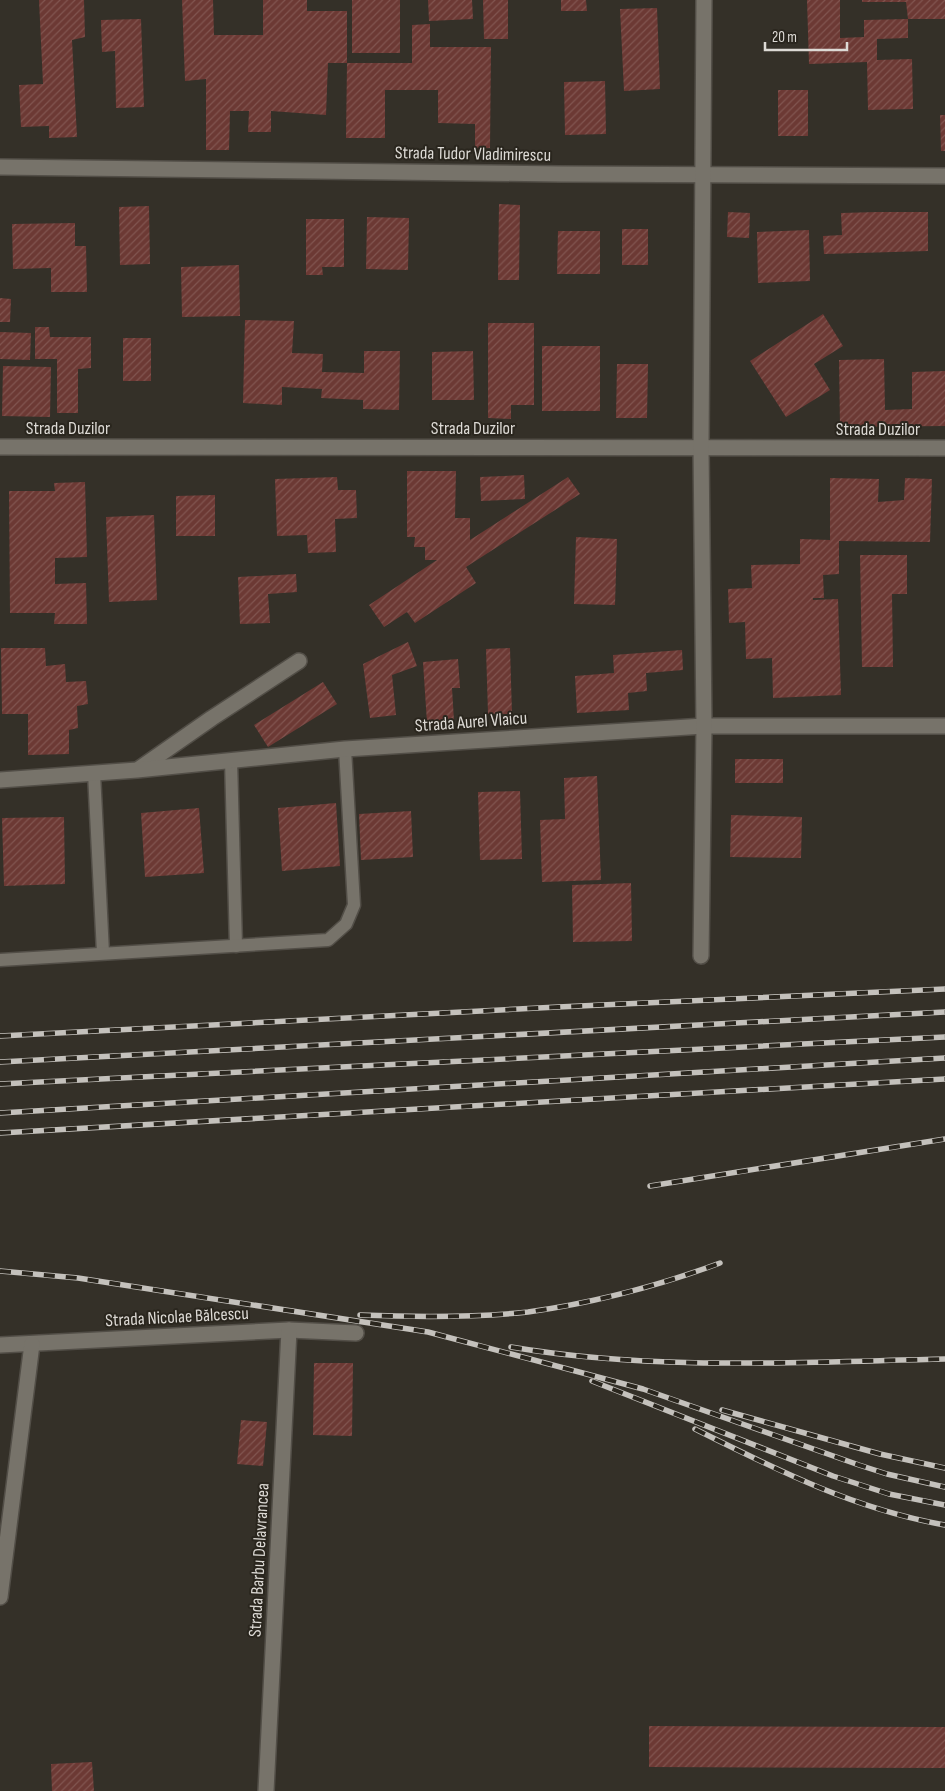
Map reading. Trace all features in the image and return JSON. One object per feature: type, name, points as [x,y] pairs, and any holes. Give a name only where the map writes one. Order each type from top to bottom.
[{"type":"street","points":[[701,956],[704,726],[701,447],[704,0]]},
{"type":"street","name":"Strada Tudor Vladimirescu","points":[[0,167],[945,176]]},
{"type":"street","name":"Strada Duzilor","points":[[0,447],[945,448]]},
{"type":"street","points":[[138,770],[212,718],[300,661]]},
{"type":"street","name":"Strada Aurel Vlaicu","points":[[0,780],[138,770],[345,749],[704,726],[945,726]]},
{"type":"street","name":"Strada Nicolae Bălcescu","points":[[0,1345],[289,1330],[356,1333]]},
{"type":"street","name":"Strada Barbu Delavrancea","points":[[266,1791],[289,1330]]},
{"type":"street","points":[[0,1597],[32,1344]]},
{"type":"lane","points":[[0,960],[328,940],[346,924],[354,905],[345,749]]},
{"type":"lane","points":[[231,760],[236,946]]},
{"type":"lane","points":[[94,773],[103,953]]},
{"type":"building","points":[[39,0],[84,0],[85,37],[72,40],[77,137],[49,138],[49,126],[21,127],[19,85],[43,84]]},
{"type":"building","points":[[182,0],[213,0],[214,35],[263,35],[263,0],[307,0],[307,11],[347,11],[347,63],[328,63],[326,115],[271,111],[271,132],[248,132],[249,111],[230,111],[229,150],[206,150],[206,79],[185,81]]},
{"type":"building","points":[[352,0],[400,0],[400,53],[352,53]]},
{"type":"building","points":[[428,0],[472,0],[473,19],[429,21]]},
{"type":"building","points":[[483,0],[508,0],[508,39],[484,39]]},
{"type":"building","points":[[561,0],[586,0],[587,11],[561,11]]},
{"type":"building","points":[[807,0],[840,0],[840,38],[864,37],[864,20],[908,19],[908,38],[877,39],[877,60],[912,59],[913,109],[868,110],[867,62],[809,64]]},
{"type":"building","points":[[862,0],[945,0],[945,19],[908,19],[906,2],[862,2]]},
{"type":"building","points":[[657,8],[660,89],[624,91],[620,9]]},
{"type":"building","points":[[141,19],[144,107],[116,108],[115,51],[102,52],[101,20]]},
{"type":"building","points":[[430,24],[430,47],[491,47],[490,148],[475,148],[475,124],[438,123],[438,90],[385,90],[385,138],[346,138],[347,63],[412,63],[412,25]]},
{"type":"building","points":[[605,81],[606,134],[565,135],[564,82]]},
{"type":"building","points":[[778,90],[808,90],[808,136],[778,136]]},
{"type":"building","points":[[940,115],[945,115],[945,151],[941,151]]},
{"type":"building","points":[[499,204],[520,205],[519,280],[498,280]]},
{"type":"building","points":[[149,206],[150,264],[120,265],[119,207]]},
{"type":"building","points":[[728,212],[750,213],[749,238],[727,237]]},
{"type":"building","points":[[928,212],[928,251],[824,254],[823,236],[842,235],[841,213]]},
{"type":"building","points":[[367,217],[409,218],[408,270],[366,269]]},
{"type":"building","points":[[306,219],[344,219],[344,267],[322,267],[323,275],[306,275]]},
{"type":"building","points":[[75,223],[75,246],[86,246],[87,292],[51,292],[51,268],[13,269],[12,224]]},
{"type":"building","points":[[622,229],[648,229],[648,265],[622,265]]},
{"type":"building","points":[[809,230],[810,281],[758,283],[757,232]]},
{"type":"building","points":[[558,231],[600,231],[600,274],[557,274]]},
{"type":"building","points":[[239,265],[240,316],[182,317],[181,267]]},
{"type":"building","points":[[0,298],[11,299],[10,322],[0,322]]},
{"type":"building","points":[[823,314],[843,346],[814,364],[830,390],[786,417],[750,361]]},
{"type":"building","points":[[245,320],[294,321],[292,353],[323,354],[322,372],[364,373],[364,351],[400,351],[399,410],[363,409],[363,400],[321,398],[322,389],[282,387],[282,405],[243,403]]},
{"type":"building","points":[[488,323],[534,323],[534,405],[511,405],[511,419],[488,418]]},
{"type":"building","points":[[35,327],[49,327],[50,337],[91,337],[91,368],[78,369],[78,413],[57,413],[57,359],[35,359]]},
{"type":"building","points":[[0,332],[31,333],[30,360],[0,359]]},
{"type":"building","points":[[123,338],[151,338],[151,381],[123,381]]},
{"type":"building","points":[[542,346],[600,346],[600,411],[542,411]]},
{"type":"building","points":[[473,351],[474,400],[432,400],[432,352]]},
{"type":"building","points":[[884,359],[885,410],[912,409],[912,372],[945,371],[945,426],[840,427],[839,360]]},
{"type":"building","points":[[617,364],[648,364],[647,418],[616,418]]},
{"type":"building","points":[[3,366],[51,367],[50,417],[2,416]]},
{"type":"building","points":[[407,471],[456,471],[455,518],[470,518],[470,540],[568,477],[580,494],[466,567],[476,583],[415,623],[407,612],[384,627],[369,605],[437,560],[425,560],[425,547],[414,547],[415,537],[407,537]]},
{"type":"building","points":[[524,475],[525,499],[481,501],[480,477]]},
{"type":"building","points":[[337,477],[338,490],[356,490],[357,518],[335,519],[336,552],[308,553],[307,535],[277,536],[275,479]]},
{"type":"building","points":[[830,478],[879,479],[878,502],[904,500],[905,478],[932,479],[930,542],[839,541],[839,574],[823,575],[824,598],[813,598],[813,600],[838,599],[841,695],[773,698],[772,658],[746,659],[745,622],[729,623],[728,589],[752,588],[751,565],[800,564],[800,539],[830,540]]},
{"type":"building","points":[[85,482],[87,557],[55,558],[55,584],[86,583],[87,624],[54,624],[55,613],[10,613],[9,491],[55,491],[54,483]]},
{"type":"building","points":[[215,495],[215,536],[176,536],[176,496]]},
{"type":"building","points":[[154,515],[157,600],[109,602],[106,517]]},
{"type":"building","points":[[576,537],[617,539],[615,605],[574,604]]},
{"type":"building","points":[[860,555],[907,555],[907,594],[892,594],[893,667],[862,667]]},
{"type":"building","points":[[296,574],[297,592],[268,594],[270,623],[240,624],[238,577]]},
{"type":"building","points":[[408,642],[417,666],[392,675],[396,715],[370,718],[363,664]]},
{"type":"building","points":[[1,648],[45,648],[46,666],[65,664],[66,682],[86,681],[88,704],[77,706],[78,728],[69,730],[69,754],[28,755],[28,714],[2,714]]},
{"type":"building","points":[[510,648],[512,714],[488,714],[486,649]]},
{"type":"building","points":[[682,650],[683,670],[646,673],[647,691],[628,693],[629,710],[577,713],[575,676],[614,673],[613,655]]},
{"type":"building","points":[[458,659],[460,688],[452,688],[454,721],[427,723],[423,662]]},
{"type":"building","points":[[323,682],[337,704],[268,747],[254,725]]},
{"type":"building","points":[[735,759],[783,759],[783,783],[735,783]]},
{"type":"building","points":[[597,776],[601,880],[542,882],[540,820],[565,819],[564,778]]},
{"type":"building","points":[[520,791],[522,859],[480,860],[478,792]]},
{"type":"building","points":[[336,803],[340,866],[282,871],[278,808]]},
{"type":"building","points":[[199,808],[204,873],[145,877],[141,813]]},
{"type":"building","points":[[411,811],[413,857],[361,860],[359,814]]},
{"type":"building","points":[[731,815],[802,817],[801,858],[730,857]]},
{"type":"building","points":[[64,817],[65,884],[4,886],[2,818]]},
{"type":"building","points":[[631,883],[632,941],[573,942],[572,885]]},
{"type":"building","points":[[314,1363],[353,1363],[352,1436],[313,1435]]},
{"type":"building","points":[[241,1420],[267,1422],[263,1466],[237,1464]]},
{"type":"building","points":[[649,1726],[945,1727],[945,1768],[649,1767]]},
{"type":"building","points":[[92,1762],[94,1791],[52,1791],[51,1764]]},
{"type":"railway","points":[[0,1036],[945,989]]},
{"type":"railway","points":[[0,1062],[945,1012]]},
{"type":"railway","points":[[0,1084],[945,1037]]},
{"type":"railway","points":[[0,1113],[945,1058]]},
{"type":"railway","points":[[0,1133],[945,1079]]},
{"type":"railway","points":[[650,1186],[945,1139]]},
{"type":"railway","points":[[360,1315],[444,1316],[528,1312],[577,1304],[625,1293],[720,1263]]},
{"type":"railway","points":[[0,1271],[78,1278],[428,1332],[643,1389],[859,1465],[887,1474],[945,1487]]},
{"type":"railway","points":[[511,1347],[565,1355],[673,1362],[782,1363],[945,1359]]},
{"type":"railway","points":[[592,1381],[833,1476],[889,1494],[945,1505]]},
{"type":"railway","points":[[722,1410],[880,1454],[945,1468]]},
{"type":"railway","points":[[695,1429],[786,1473],[848,1498],[911,1518],[945,1525]]}]
